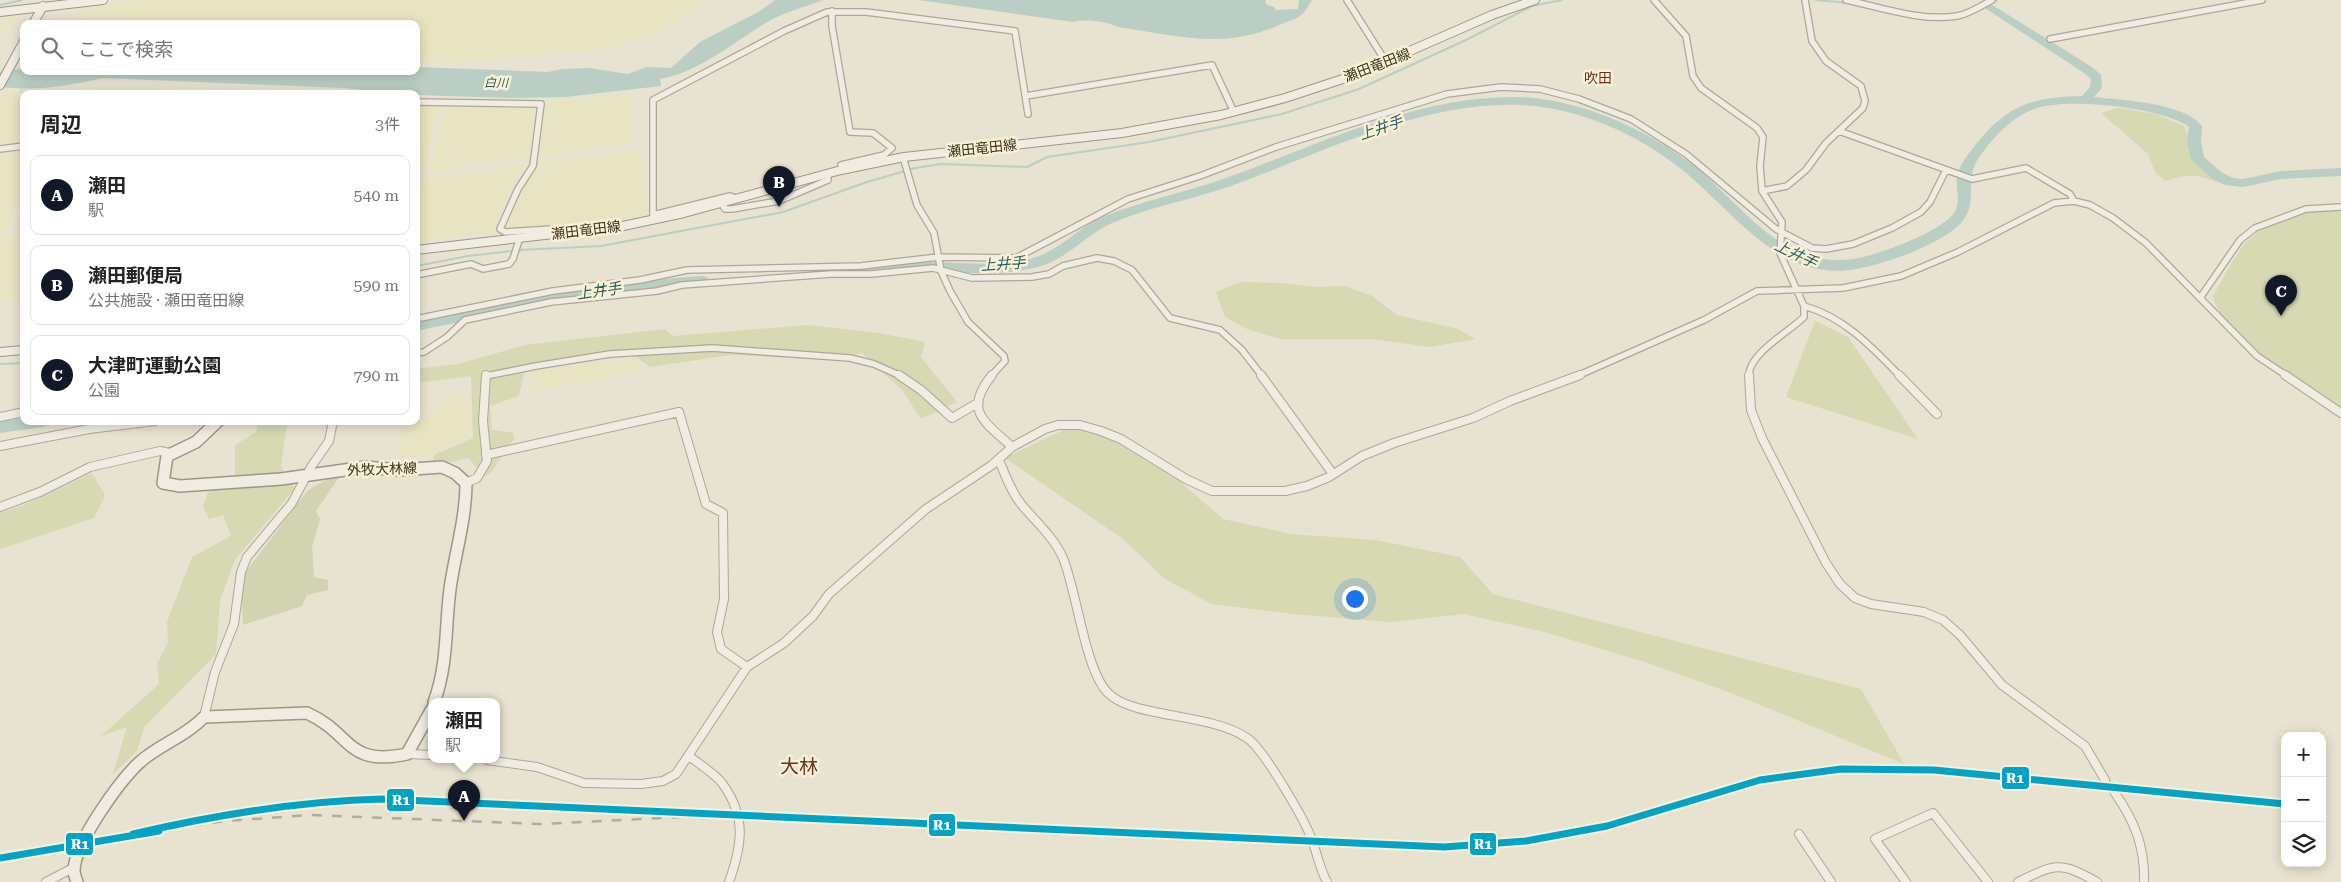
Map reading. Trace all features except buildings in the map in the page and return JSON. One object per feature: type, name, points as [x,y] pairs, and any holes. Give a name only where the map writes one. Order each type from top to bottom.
[{"type":"main road","points":[[0,12],[103,0]]},
{"type":"main road","name":"瀬田竜田線","points":[[420,250],[622,226],[722,204],[842,170],[903,157],[1106,135],[1234,112],[1311,90],[1386,62],[1517,2],[1535,0]]},
{"type":"main road","points":[[35,20],[43,6]]},
{"type":"main road","points":[[0,85],[20,48]]},
{"type":"main road","points":[[0,352],[20,350]]},
{"type":"main road","points":[[170,453],[196,442],[214,425]]},
{"type":"main road","name":"外牧大林線","points":[[170,453],[165,458],[163,483],[167,485],[308,476],[360,467],[398,470],[442,467],[455,473],[466,483]]},
{"type":"main road","points":[[435,698],[445,663],[449,596],[464,511],[466,483]]},
{"type":"main road","points":[[77,882],[73,876],[73,868],[90,829],[125,777],[143,759],[197,725],[204,717],[308,713],[322,719],[344,742],[360,754],[388,757],[406,754],[428,716]]},
{"type":"street","points":[[1347,0],[1386,62]]},
{"type":"street","points":[[1654,0],[1686,36],[1693,76],[1701,88],[1757,128],[1763,137],[1760,166],[1762,191],[1782,222],[1780,253],[1804,306],[1804,317],[1757,356],[1748,370],[1751,410],[1762,438],[1826,563],[1840,584],[1855,598],[1871,604],[1924,612],[1943,620],[1960,635],[2002,685],[2085,746],[2105,780]]},
{"type":"street","points":[[1762,191],[1787,186],[1806,170],[1826,144],[1864,108],[1865,101],[1861,86],[1826,61],[1812,40],[1805,0]]},
{"type":"street","points":[[1846,0],[1938,17],[1956,16],[1972,12],[1992,0]]},
{"type":"street","points":[[2050,39],[2262,0]]},
{"type":"street","points":[[832,11],[832,26],[850,132],[868,130],[874,132],[892,148],[884,155],[841,165],[842,170]]},
{"type":"street","points":[[739,199],[730,196],[653,215],[654,100],[792,27],[832,11],[866,12],[1014,31],[1028,114]]},
{"type":"street","points":[[1026,96],[1212,65],[1234,112]]},
{"type":"street","points":[[420,319],[553,291],[640,280],[687,270],[861,266],[938,258],[1016,258],[1048,243],[1107,208],[1128,199],[1200,176],[1276,148],[1447,94],[1514,86],[1540,89],[1579,99],[1637,122],[1680,149],[1782,233],[1812,248],[1826,249],[1853,244],[1892,228],[1921,212],[1930,202],[1946,170]]},
{"type":"street","points":[[420,102],[541,104],[533,166],[518,189],[500,228],[505,232],[553,229],[554,234]]},
{"type":"street","points":[[1839,131],[1972,179],[2026,168],[2070,194],[2074,201]]},
{"type":"street","points":[[0,149],[20,146]]},
{"type":"street","points":[[903,157],[917,205],[934,233],[941,270],[968,322],[1004,356],[1005,361],[981,386],[976,404],[981,419],[1012,447]]},
{"type":"street","points":[[722,204],[728,210],[779,201],[828,180],[827,174]]},
{"type":"street","points":[[500,762],[537,766],[584,783],[641,784],[663,781],[676,774],[747,667],[784,643],[813,616],[829,594],[926,509],[999,460],[1012,447],[1045,428],[1058,425],[1080,425],[1121,439],[1186,479],[1212,491],[1284,491],[1307,486],[1333,474],[1362,456],[1394,443],[1473,418],[1510,401],[1578,376],[1704,320],[1757,290],[1843,288],[1900,276],[1958,252],[2046,206],[2074,201],[2090,206],[2113,218],[2146,243],[2257,356],[2341,413]]},
{"type":"street","points":[[2200,298],[2240,240],[2255,228],[2306,209],[2341,207]]},
{"type":"street","points":[[420,274],[471,264],[483,269],[506,265],[512,261],[520,237]]},
{"type":"street","points":[[420,352],[424,352],[447,337],[465,320],[550,302],[658,291],[697,284],[831,274],[871,274],[916,269],[941,270],[972,278],[1032,277],[1049,274],[1063,266],[1097,258],[1114,261],[1132,270],[1170,318],[1220,330],[1242,350],[1333,474]]},
{"type":"street","points":[[1804,306],[1816,307],[1836,317],[1907,382],[1921,400],[1937,414]]},
{"type":"street","points":[[466,483],[477,478],[483,470],[486,455],[483,421],[486,375],[625,352],[712,347],[849,358],[883,367],[899,374],[935,400],[952,418],[976,404]]},
{"type":"street","points":[[486,455],[679,412],[706,504],[722,513],[724,599],[717,632],[721,649],[747,667]]},
{"type":"street","points":[[0,417],[20,413]]},
{"type":"street","points":[[0,446],[90,428],[118,425]]},
{"type":"street","points":[[204,717],[215,672],[234,624],[241,572],[247,557],[254,546],[278,522],[308,476],[311,467],[329,441],[332,425]]},
{"type":"street","points":[[0,507],[40,492],[90,467],[160,451],[170,453]]},
{"type":"street","points":[[999,460],[1020,502],[1048,535],[1062,556],[1094,673],[1108,694],[1129,706],[1208,721],[1248,738],[1275,772],[1313,842],[1319,866],[1327,882]]},
{"type":"street","points":[[406,754],[428,755]]},
{"type":"street","points":[[689,756],[721,782],[738,811],[740,851],[729,882]]},
{"type":"street","points":[[2115,793],[2132,818],[2141,836],[2145,852],[2144,882]]},
{"type":"street","points":[[1906,882],[1875,839],[1933,813],[1988,882]]},
{"type":"street","points":[[1799,834],[1831,882]]},
{"type":"street","points":[[2018,882],[2048,867],[2074,869],[2097,882]]},
{"type":"street","points":[[46,882],[73,868]]},
{"type":"shaded area","points":[[150,0],[709,0],[662,29],[613,48],[456,62],[420,60],[420,20],[75,20],[81,5]]},
{"type":"shaded area","points":[[16,14],[15,28],[0,33],[0,17]]},
{"type":"shaded area","points":[[72,89],[89,90],[56,90]]},
{"type":"shaded area","points":[[20,93],[20,142],[0,145],[0,96]]},
{"type":"shaded area","points":[[621,94],[632,100],[631,139],[627,143],[540,156],[546,102]]},
{"type":"shaded area","points":[[420,105],[442,107],[436,121],[425,171],[420,172]]},
{"type":"shaded area","points":[[451,107],[535,107],[529,157],[430,171],[443,119]]},
{"type":"shaded area","points":[[20,150],[20,203],[6,229],[0,230],[0,153]]},
{"type":"shaded area","points":[[635,150],[640,152],[647,216],[606,224],[561,228],[555,226],[506,228],[517,200],[537,163]]},
{"type":"shaded area","points":[[527,165],[510,188],[492,233],[466,234],[420,242],[420,178]]},
{"type":"shaded area","points":[[20,234],[20,299],[0,302],[0,237]]},
{"type":"shaded area","points":[[636,358],[645,371],[530,391],[531,372]]},
{"type":"shaded area","points":[[458,393],[469,410],[468,437],[432,453],[408,459],[399,452],[402,425],[420,425],[420,420],[424,420]]},
{"type":"green space","points":[[2118,108],[2156,114],[2184,126],[2196,152],[2211,167],[2230,177],[2256,185],[2228,185],[2196,176],[2165,181],[2155,172],[2148,154],[2101,113]]},
{"type":"green space","points":[[2326,209],[2341,209],[2341,410],[2286,375],[2248,346],[2232,330],[2220,313],[2213,296],[2243,246],[2260,231],[2281,220]]},
{"type":"green space","points":[[1240,282],[1281,283],[1316,287],[1345,286],[1372,296],[1397,315],[1458,329],[1475,339],[1431,347],[1371,339],[1280,339],[1247,329],[1225,317],[1216,292]]},
{"type":"green space","points":[[1815,321],[1848,337],[1918,439],[1786,397]]},
{"type":"green space","points":[[807,325],[879,333],[925,342],[921,357],[957,402],[921,419],[902,390],[862,353],[837,360],[730,355],[650,367],[627,350],[526,364],[519,396],[490,406],[492,430],[513,433],[514,439],[490,474],[484,476],[468,458],[431,467],[434,455],[473,438],[471,376],[420,382],[420,369],[458,364],[525,345],[665,329],[673,336]]},
{"type":"green space","points":[[258,425],[286,425],[281,467],[295,488],[235,560],[220,600],[216,654],[145,726],[137,751],[113,774],[127,727],[101,736],[159,684],[157,664],[168,643],[167,622],[192,557],[231,536],[223,515],[209,519],[203,507],[208,492],[235,477],[235,445],[256,432]]},
{"type":"green space","points":[[1074,425],[1153,458],[1223,519],[1291,534],[1375,540],[1460,557],[1493,594],[1861,689],[1904,764],[1731,693],[1645,662],[1545,632],[1463,614],[1391,622],[1293,614],[1212,604],[1165,579],[1123,539],[1005,458]]},
{"type":"green space","points":[[92,473],[105,496],[94,518],[0,549],[0,513],[22,506]]},
{"type":"green space","points":[[340,476],[316,511],[320,519],[312,547],[314,577],[328,580],[328,590],[307,595],[302,606],[243,625],[241,578],[308,490],[329,478]]},
{"type":"water","name":"白川","points":[[775,0],[823,0],[775,18],[703,63],[689,70],[660,79],[661,86],[565,97],[511,98],[420,95],[420,90],[363,90],[103,78],[52,87],[0,87],[0,72],[20,69],[20,75],[420,75],[420,67],[548,72],[562,69],[589,68],[628,74],[647,67],[671,68],[700,42],[760,11]]},
{"type":"water","points":[[918,0],[1267,0],[1265,1],[1267,5],[1274,7],[1276,10],[1298,9],[1299,0],[1312,0],[1304,12],[1294,19],[1256,33],[1217,39],[1179,37],[1118,27],[1096,21],[1073,22]]},
{"type":"waterway","points":[[0,5],[22,0]]},
{"type":"waterway","points":[[420,265],[468,256],[520,250],[601,246],[783,212],[867,182],[915,168],[941,164],[1027,167],[1047,157],[1149,142],[1282,114],[1359,89],[1466,40],[1532,6],[1562,0]]},
{"type":"waterway","points":[[1816,0],[1849,3]]},
{"type":"waterway","name":"上井手","points":[[1981,9],[1997,0]]},
{"type":"waterway","name":"上井手","points":[[1989,6],[2088,70],[2097,78],[2096,88],[2085,100]]},
{"type":"waterway","points":[[1946,20],[1958,18]]},
{"type":"waterway","name":"上井手","points":[[844,273],[918,267],[999,268],[1041,261],[1058,253],[1098,224],[1107,220],[1216,186],[1387,123],[1452,106],[1485,102],[1519,101],[1562,107],[1604,120],[1625,129],[1682,163],[1740,217],[1783,250],[1806,262],[1830,267],[1857,264],[1911,246],[1951,225],[1959,217],[1964,207],[1963,181],[1967,166],[1997,128],[2019,111],[2041,103],[2085,100]]},
{"type":"waterway","points":[[2085,100],[2144,107],[2188,120],[2196,126],[2194,141],[2198,159],[2216,175],[2230,182],[2243,183],[2281,175],[2341,172]]},
{"type":"waterway","name":"上井手","points":[[420,325],[522,303],[594,291],[702,281]]},
{"type":"waterway","points":[[0,364],[20,363]]},
{"type":"waterway","name":"上井手","points":[[0,427],[20,424]]},
{"type":"tunnel","points":[[2105,780],[2115,793]]},
{"type":"railway","points":[[133,834],[225,821],[310,815],[541,824],[722,815]]},
{"type":"transit line","name":"R1","points":[[133,834],[256,809],[318,802],[382,799],[1444,847],[1526,841],[1607,826],[1760,780],[1841,769],[1934,770],[2281,804]]},
{"type":"transit line","name":"R1","points":[[0,858],[159,831]]},
{"type":"place","name":"瀬田郵便局","points":[[779,207]]},
{"type":"place","name":"大津町運動公園","points":[[2281,316]]},
{"type":"place","name":"瀬田","points":[[464,821]]},
{"type":"district","name":"吹田","points":[[1598,78]]},
{"type":"district","name":"大林","points":[[799,766]]}]
